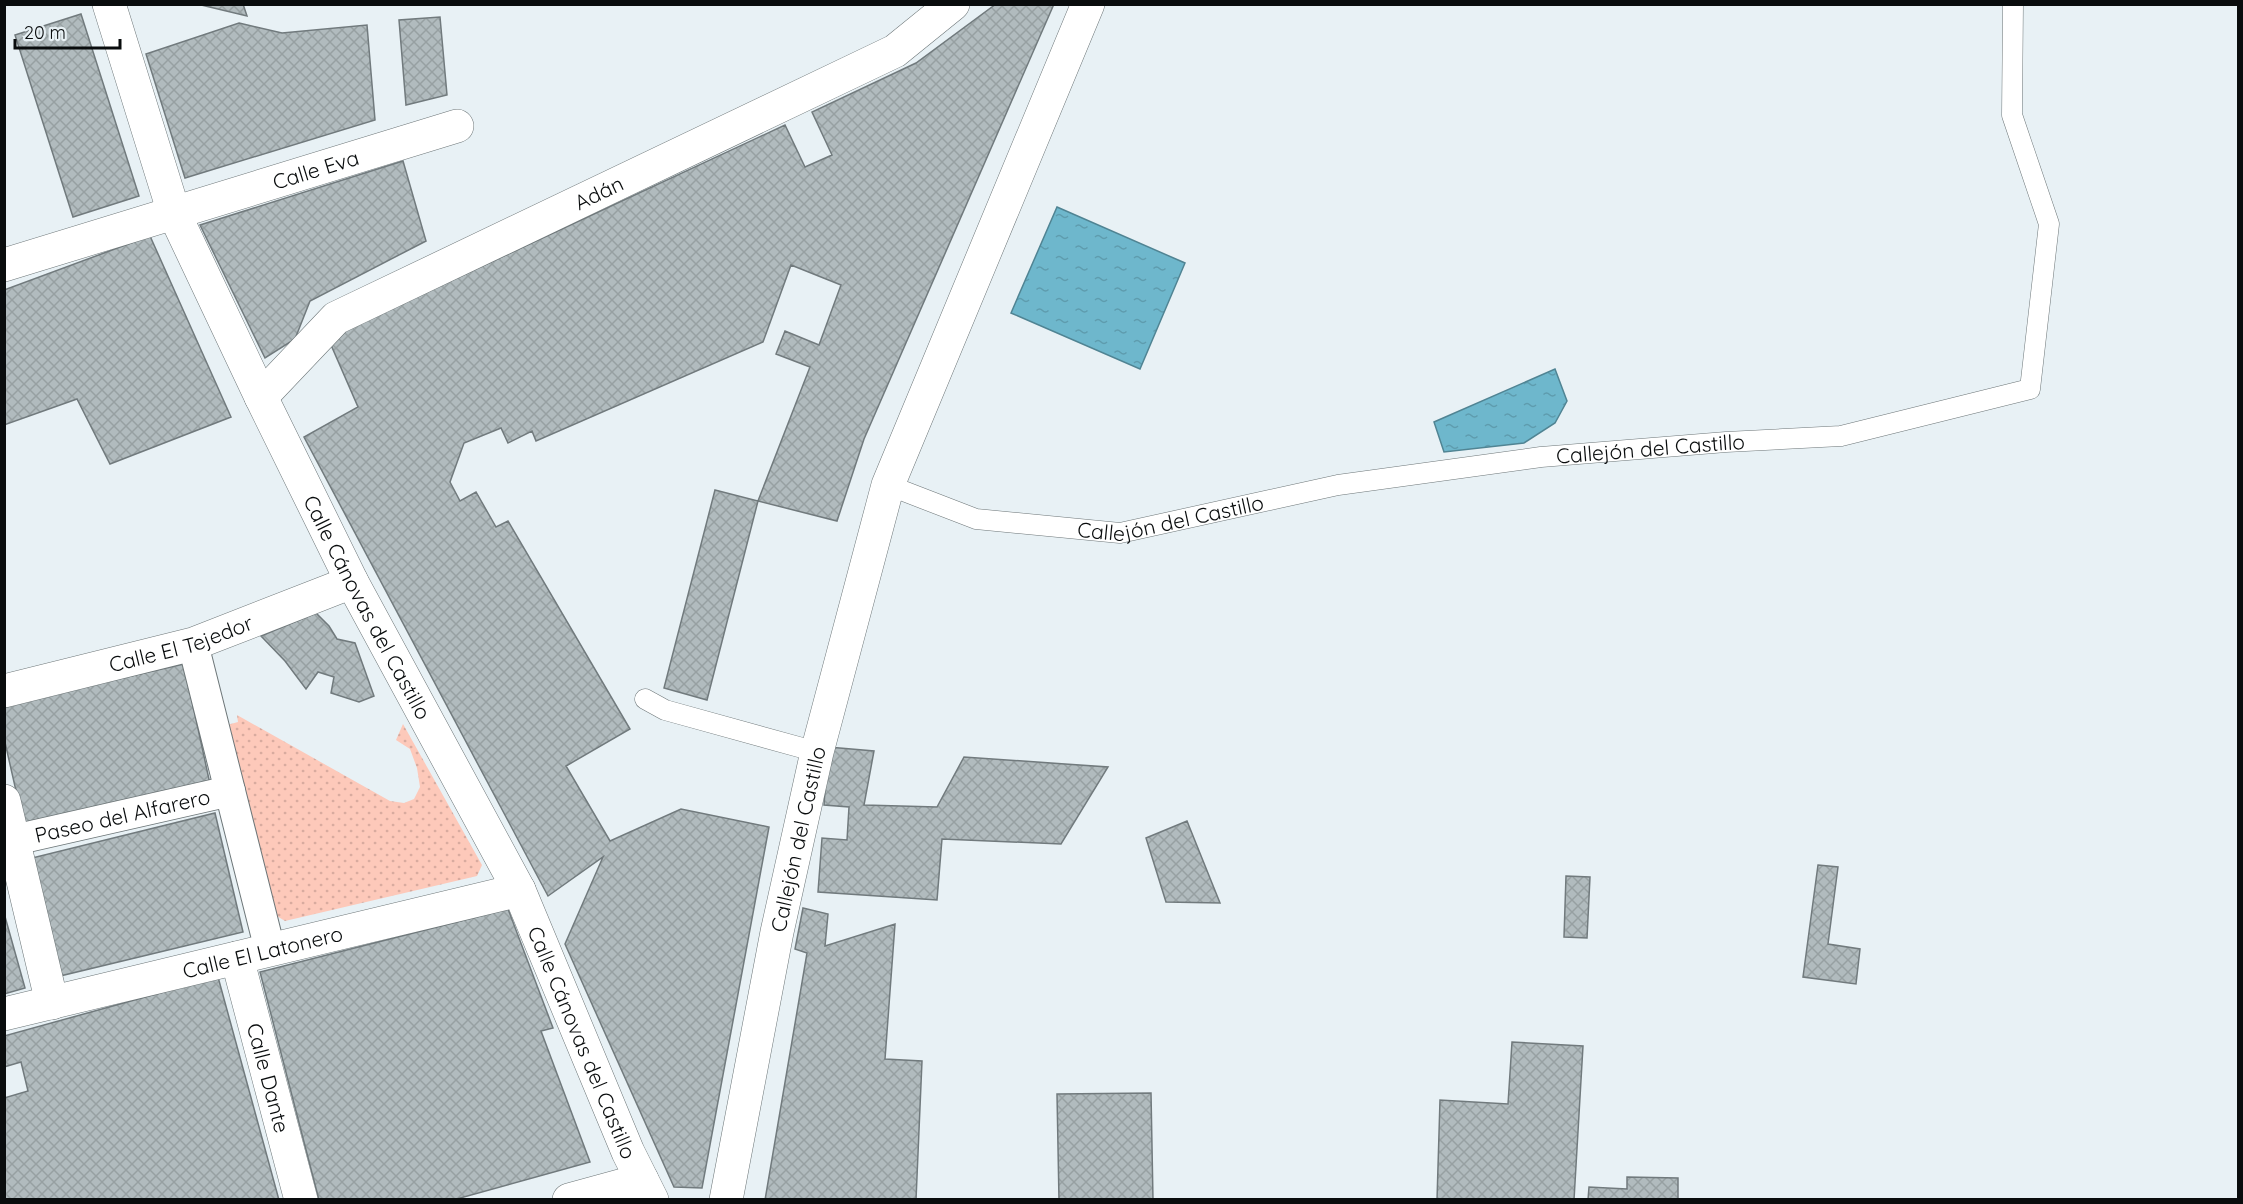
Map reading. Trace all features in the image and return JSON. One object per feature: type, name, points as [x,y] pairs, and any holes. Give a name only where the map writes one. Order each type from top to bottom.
[{"type":"street","name":"Calle Cánovas del Castillo","points":[[109,4],[174,213],[261,398],[352,582],[519,890],[628,1152],[647,1190]]},
{"type":"street","name":"Adán","points":[[261,398],[336,318],[894,51],[953,4]]},
{"type":"street","name":"Callejón del Castillo","points":[[726,1200],[777,932],[817,753],[888,485],[1088,4]]},
{"type":"street","name":"Calle Eva","points":[[4,265],[457,126]]},
{"type":"street","name":"Calle El Tejedor","points":[[4,691],[193,644],[352,582]]},
{"type":"street","points":[[193,644],[270,950]]},
{"type":"street","name":"Paseo del Alfarero","points":[[14,840],[230,791]]},
{"type":"street","points":[[4,801],[52,1003]]},
{"type":"street","name":"Calle El Latonero","points":[[4,1014],[519,890]]},
{"type":"street","name":"Calle Dante","points":[[237,958],[301,1200]]},
{"type":"street","points":[[568,1200],[647,1190]]},
{"type":"lane","name":"Callejón del Castillo","points":[[888,485],[976,519],[1120,533],[1338,485],[1507,462],[1726,442],[1841,436],[2030,389],[2049,224],[2012,115],[2013,4]]},
{"type":"lane","points":[[645,699],[665,710],[817,753]]},
{"type":"shaded area","points":[[237,715],[390,801],[404,803],[414,799],[420,787],[417,768],[410,749],[396,740],[403,724],[482,865],[477,876],[285,921],[272,913],[227,725],[238,722]]},
{"type":"water","points":[[1057,207],[1185,263],[1140,369],[1011,313]]},
{"type":"water","points":[[1555,369],[1567,401],[1555,423],[1524,443],[1444,452],[1434,422]]},
{"type":"building","points":[[197,4],[243,4],[247,16]]},
{"type":"building","points":[[996,4],[1054,4],[864,439],[837,521],[758,501],[810,367],[776,354],[785,331],[819,345],[841,285],[791,265],[763,342],[536,441],[532,431],[508,443],[501,428],[464,443],[450,482],[460,501],[476,492],[496,527],[508,521],[630,729],[566,766],[610,841],[681,809],[769,827],[702,1188],[674,1187],[565,944],[603,857],[548,896],[304,437],[358,407],[328,338],[785,125],[805,167],[832,155],[812,112],[916,63]]},
{"type":"building","points":[[81,14],[139,196],[73,217],[15,35]]},
{"type":"building","points":[[440,17],[447,95],[406,105],[399,20]]},
{"type":"building","points":[[239,23],[282,33],[367,25],[375,120],[185,178],[146,54]]},
{"type":"building","points":[[403,161],[426,241],[310,301],[295,339],[265,358],[200,225]]},
{"type":"building","points":[[150,236],[231,417],[110,464],[77,399],[4,425],[4,290]]},
{"type":"building","points":[[715,490],[758,501],[707,700],[664,688]]},
{"type":"building","points":[[316,613],[329,626],[337,639],[355,643],[374,696],[359,702],[331,693],[334,677],[318,672],[306,689],[285,661],[261,636]]},
{"type":"building","points":[[184,664],[210,784],[24,826],[4,738],[4,705]]},
{"type":"building","points":[[828,747],[874,751],[864,805],[937,807],[964,757],[1108,767],[1061,844],[942,839],[937,900],[818,892],[822,838],[847,840],[849,807],[824,805]]},
{"type":"building","points":[[215,813],[243,932],[60,976],[32,858]]},
{"type":"building","points":[[1187,821],[1220,903],[1166,902],[1146,838]]},
{"type":"building","points":[[1818,865],[1838,867],[1828,944],[1860,949],[1856,984],[1803,977]]},
{"type":"building","points":[[1566,876],[1590,877],[1587,938],[1564,937]]},
{"type":"building","points":[[803,908],[828,914],[825,946],[895,924],[885,1059],[922,1061],[916,1200],[765,1200],[807,953],[795,949]]},
{"type":"building","points":[[508,909],[553,1028],[541,1031],[590,1162],[453,1200],[319,1200],[260,972]]},
{"type":"building","points":[[4,913],[25,988],[4,994]]},
{"type":"building","points":[[218,977],[279,1200],[4,1200],[4,1098],[28,1091],[21,1062],[4,1067],[4,1036]]},
{"type":"building","points":[[1512,1042],[1583,1046],[1574,1200],[1437,1200],[1440,1100],[1508,1104]]},
{"type":"building","points":[[1151,1093],[1153,1200],[1059,1200],[1057,1094]]},
{"type":"building","points":[[1627,1177],[1678,1178],[1678,1200],[1588,1200],[1589,1187],[1627,1189]]}]
